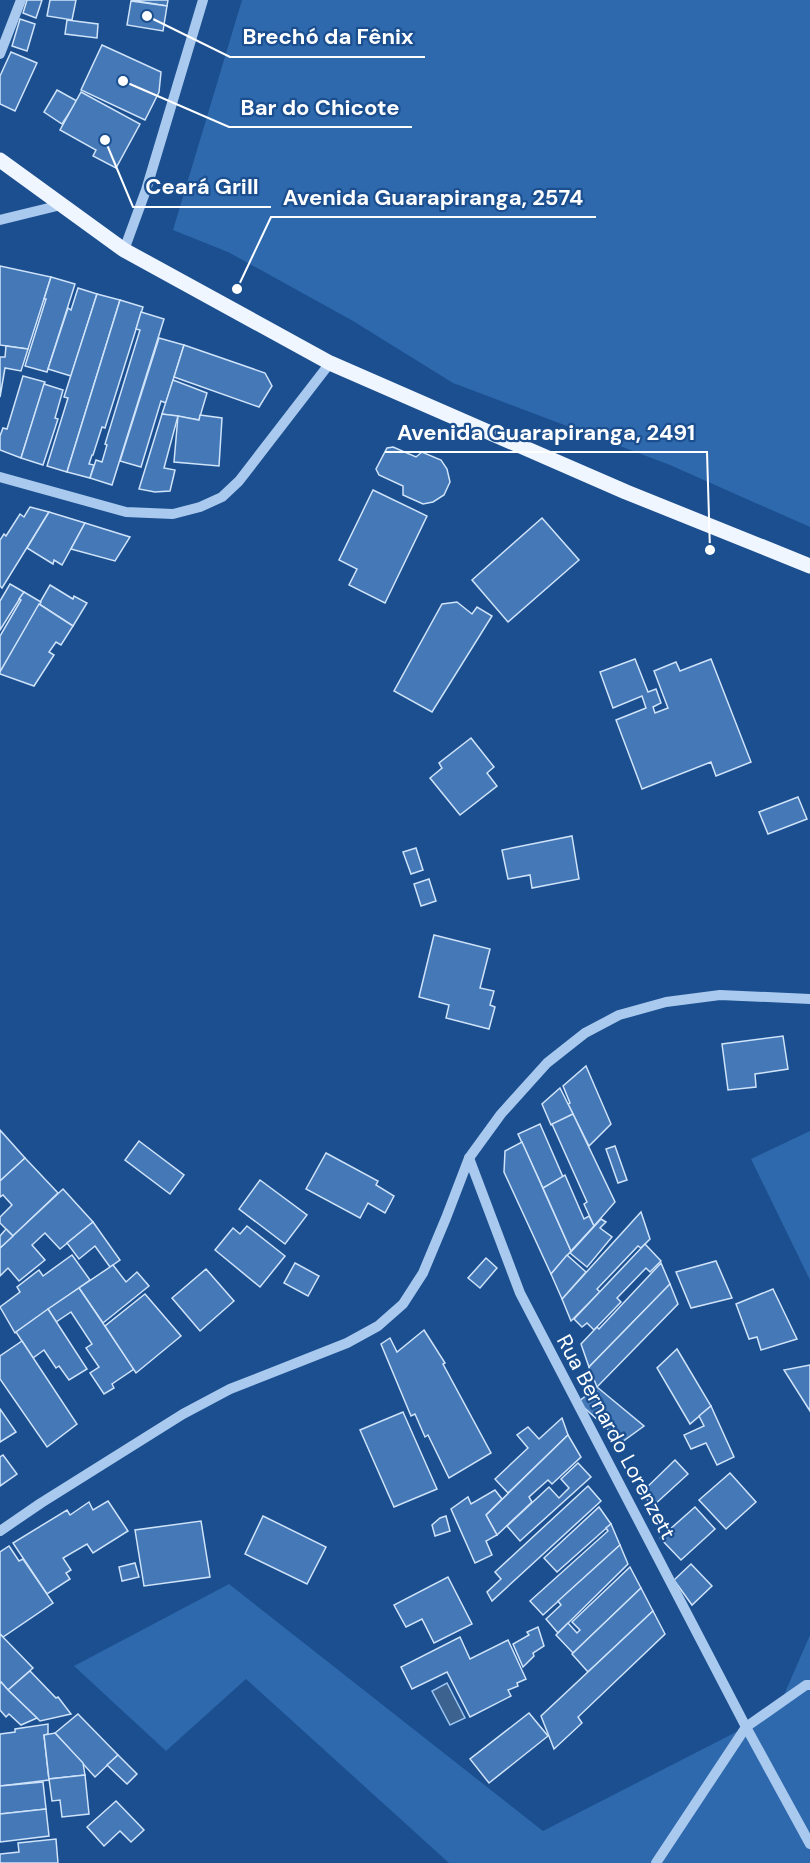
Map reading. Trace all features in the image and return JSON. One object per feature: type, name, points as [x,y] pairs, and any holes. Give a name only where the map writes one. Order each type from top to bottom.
[{"type":"main road","points":[[0,160],[124,250],[330,363],[626,492],[810,566]]},
{"type":"street","points":[[0,54],[21,0]]},
{"type":"street","points":[[124,250],[146,190],[203,0]]},
{"type":"street","points":[[0,220],[61,205]]},
{"type":"street","points":[[0,477],[126,512],[173,514],[200,507],[222,497],[239,481],[330,363]]},
{"type":"street","points":[[0,1531],[183,1414],[230,1389],[347,1344],[378,1326],[402,1304],[423,1273],[469,1158],[501,1114],[547,1063],[585,1033],[619,1015],[666,1002],[720,995],[810,999]]},
{"type":"street","name":"Rua Bernardo Lorenzett","points":[[469,1158],[520,1293],[746,1727],[810,1844]]},
{"type":"street","points":[[656,1863],[746,1727],[806,1685],[810,1685]]},
{"type":"shaded area","points":[[242,0],[810,0],[810,527],[670,465],[453,383],[353,321],[228,252],[173,230]]},
{"type":"shaded area","points":[[810,1131],[810,1280],[751,1159]]},
{"type":"shaded area","points":[[229,1584],[543,1831],[777,1711],[810,1635],[810,1863],[449,1863],[246,1679],[166,1751],[74,1666]]},
{"type":"shaded area","points":[[447,1683],[465,1718],[450,1725],[432,1691]]},
{"type":"building","points":[[27,0],[42,0],[36,18],[23,13]]},
{"type":"building","points":[[50,0],[76,0],[72,20],[47,16]]},
{"type":"building","points":[[131,0],[168,0],[167,6]]},
{"type":"building","points":[[131,1],[167,6],[163,31],[127,25]]},
{"type":"building","points":[[20,19],[35,24],[27,51],[12,46]]},
{"type":"building","points":[[67,20],[98,24],[97,38],[65,34]]},
{"type":"building","points":[[102,45],[161,72],[159,92],[145,120],[81,90]]},
{"type":"building","points":[[11,52],[37,63],[15,111],[0,104],[0,76]]},
{"type":"building","points":[[57,90],[77,101],[62,124],[44,112]]},
{"type":"building","points":[[81,92],[140,124],[116,168],[93,156],[96,150],[60,130]]},
{"type":"building","points":[[0,266],[51,277],[28,349],[0,345]]},
{"type":"building","points":[[51,277],[75,284],[47,372],[25,366]]},
{"type":"building","points":[[78,288],[97,294],[71,376],[48,369],[68,308],[71,310]]},
{"type":"building","points":[[97,294],[120,300],[67,472],[47,466],[68,398],[64,397]]},
{"type":"building","points":[[120,300],[143,307],[105,428],[102,427],[89,464],[94,465],[90,478],[67,472]]},
{"type":"building","points":[[141,312],[164,319],[112,485],[90,478],[96,460],[102,462],[107,445],[105,444],[140,330],[136,329]]},
{"type":"building","points":[[159,338],[184,345],[166,403],[161,401],[141,467],[120,461]]},
{"type":"building","points":[[184,345],[265,373],[272,386],[259,407],[174,377]]},
{"type":"building","points":[[6,346],[28,349],[21,371],[5,368],[0,397],[0,357],[5,357]]},
{"type":"building","points":[[23,376],[45,382],[21,458],[0,450],[0,436],[3,428],[7,429]]},
{"type":"building","points":[[173,380],[207,393],[199,420],[162,414]]},
{"type":"building","points":[[44,384],[63,390],[55,418],[58,419],[43,465],[21,458]]},
{"type":"building","points":[[162,414],[178,416],[164,468],[175,470],[170,491],[155,492],[139,489]]},
{"type":"building","points":[[200,415],[222,418],[219,466],[174,462],[178,416],[199,420]]},
{"type":"building","points":[[393,447],[416,457],[422,452],[441,460],[447,469],[450,482],[444,495],[433,502],[423,504],[403,495],[403,486],[379,475],[376,469],[387,448]]},
{"type":"building","points":[[373,490],[427,516],[385,603],[349,585],[357,569],[339,560]]},
{"type":"building","points":[[30,507],[49,512],[2,588],[0,586],[0,540],[4,534],[6,536],[20,514],[24,517]]},
{"type":"building","points":[[49,512],[85,523],[62,565],[54,560],[53,564],[27,548]]},
{"type":"building","points":[[542,518],[579,560],[508,622],[472,580]]},
{"type":"building","points":[[85,523],[130,537],[115,561],[71,549]]},
{"type":"building","points":[[10,584],[24,592],[0,630],[0,601]]},
{"type":"building","points":[[50,585],[73,599],[74,596],[87,603],[73,626],[39,604]]},
{"type":"building","points":[[24,592],[41,602],[0,672],[0,636]]},
{"type":"building","points":[[457,602],[472,614],[477,607],[492,616],[432,712],[394,691],[442,604]]},
{"type":"building","points":[[39,604],[73,626],[61,645],[56,642],[49,652],[54,655],[34,686],[0,674],[0,672]]},
{"type":"building","points":[[635,659],[648,692],[656,689],[661,703],[653,707],[655,713],[668,708],[654,671],[676,662],[680,671],[711,659],[751,762],[716,776],[711,762],[642,789],[616,720],[646,708],[642,696],[613,708],[600,672]]},
{"type":"building","points":[[471,738],[494,767],[487,773],[497,786],[460,815],[430,778],[442,768],[439,763]]},
{"type":"building","points":[[798,797],[807,819],[768,834],[759,812]]},
{"type":"building","points":[[572,836],[579,879],[532,888],[530,875],[508,879],[502,850]]},
{"type":"building","points":[[416,848],[423,870],[411,874],[403,852]]},
{"type":"building","points":[[429,879],[436,901],[421,906],[414,884]]},
{"type":"building","points":[[434,935],[490,949],[480,988],[494,991],[490,1005],[495,1007],[489,1029],[446,1018],[449,1005],[419,997]]},
{"type":"building","points":[[783,1036],[788,1069],[755,1074],[756,1087],[728,1090],[722,1044]]},
{"type":"building","points":[[586,1066],[611,1124],[589,1146],[568,1104],[570,1103],[563,1086]]},
{"type":"building","points":[[560,1088],[573,1114],[551,1125],[542,1104]]},
{"type":"building","points":[[573,1114],[615,1202],[594,1226],[584,1204],[587,1202],[552,1124]]},
{"type":"building","points":[[540,1124],[563,1177],[543,1188],[518,1134]]},
{"type":"building","points":[[0,1130],[25,1158],[0,1181]]},
{"type":"building","points":[[139,1141],[184,1175],[170,1194],[125,1160]]},
{"type":"building","points":[[522,1142],[571,1251],[551,1274],[504,1172],[505,1151]]},
{"type":"building","points":[[615,1146],[627,1180],[618,1183],[606,1149]]},
{"type":"building","points":[[326,1153],[378,1181],[376,1185],[394,1196],[385,1213],[368,1203],[360,1218],[306,1189]]},
{"type":"building","points":[[25,1158],[58,1193],[13,1236],[0,1223],[0,1217],[12,1205],[3,1195],[0,1197],[0,1181]]},
{"type":"building","points":[[565,1175],[584,1219],[589,1216],[594,1226],[571,1251],[543,1188]]},
{"type":"building","points":[[260,1180],[307,1215],[285,1244],[239,1209]]},
{"type":"building","points":[[63,1189],[93,1222],[60,1249],[45,1233],[32,1245],[45,1260],[19,1281],[8,1268],[0,1276],[0,1248]]},
{"type":"building","points":[[641,1212],[650,1239],[641,1248],[638,1246],[597,1289],[600,1292],[571,1321],[562,1299]]},
{"type":"building","points":[[601,1219],[606,1222],[600,1228],[612,1237],[587,1267],[570,1253]]},
{"type":"building","points":[[93,1222],[120,1260],[110,1267],[95,1246],[79,1259],[67,1243]]},
{"type":"building","points":[[247,1226],[285,1256],[260,1287],[215,1250],[233,1228],[240,1234]]},
{"type":"building","points":[[6,1229],[13,1236],[0,1248],[0,1236]]},
{"type":"building","points":[[645,1244],[661,1261],[650,1272],[646,1268],[617,1298],[621,1302],[594,1330],[587,1323],[582,1327],[574,1319]]},
{"type":"building","points":[[72,1255],[90,1280],[15,1333],[0,1307],[20,1292],[17,1287],[39,1270],[43,1276]]},
{"type":"building","points":[[567,1255],[586,1272],[562,1299],[551,1274]]},
{"type":"building","points":[[486,1258],[497,1268],[480,1288],[468,1278]]},
{"type":"building","points":[[716,1261],[732,1298],[691,1308],[676,1272]]},
{"type":"building","points":[[295,1263],[319,1276],[308,1296],[284,1283]]},
{"type":"building","points":[[661,1263],[670,1284],[589,1367],[581,1344],[597,1327],[599,1329]]},
{"type":"building","points":[[113,1265],[126,1282],[137,1272],[149,1286],[103,1323],[79,1288]]},
{"type":"building","points":[[206,1269],[234,1301],[200,1331],[172,1298]]},
{"type":"building","points":[[670,1284],[678,1304],[597,1387],[589,1367]]},
{"type":"building","points":[[79,1288],[134,1369],[112,1384],[114,1388],[104,1394],[90,1373],[99,1367],[86,1348],[92,1344],[71,1312],[56,1322],[48,1309]]},
{"type":"building","points":[[773,1289],[797,1339],[761,1350],[757,1337],[749,1339],[736,1304]]},
{"type":"building","points":[[145,1294],[181,1336],[136,1373],[105,1326]]},
{"type":"building","points":[[48,1309],[87,1369],[69,1380],[59,1366],[56,1368],[44,1350],[33,1358],[16,1332]]},
{"type":"building","points":[[424,1330],[445,1363],[443,1364],[491,1453],[449,1478],[428,1435],[425,1437],[415,1414],[411,1416],[381,1344],[390,1338],[397,1352]]},
{"type":"building","points":[[22,1341],[77,1424],[47,1447],[0,1379],[0,1356]]},
{"type":"building","points":[[677,1349],[711,1406],[690,1424],[657,1368]]},
{"type":"building","points":[[810,1365],[810,1411],[784,1370]]},
{"type":"building","points":[[597,1387],[644,1426],[622,1442],[578,1402]]},
{"type":"building","points":[[711,1406],[734,1457],[717,1465],[706,1443],[691,1449],[684,1435],[704,1426],[699,1416]]},
{"type":"building","points":[[0,1409],[16,1432],[0,1442]]},
{"type":"building","points":[[403,1412],[437,1489],[394,1507],[360,1430]]},
{"type":"building","points":[[562,1418],[568,1435],[508,1493],[495,1479],[528,1448],[517,1435],[528,1427],[539,1439]]},
{"type":"building","points":[[568,1435],[581,1457],[552,1484],[548,1480],[529,1497],[532,1502],[497,1535],[486,1515]]},
{"type":"building","points":[[3,1455],[17,1474],[0,1486],[0,1457]]},
{"type":"building","points":[[675,1460],[688,1474],[653,1506],[641,1493]]},
{"type":"building","points":[[578,1463],[591,1477],[520,1541],[507,1526],[549,1487],[559,1498],[569,1488],[561,1479]]},
{"type":"building","points":[[730,1473],[756,1502],[726,1529],[699,1500]]},
{"type":"building","points":[[588,1486],[601,1501],[492,1601],[487,1592],[501,1579],[495,1572]]},
{"type":"building","points":[[495,1490],[502,1499],[486,1515],[497,1535],[486,1541],[492,1555],[475,1563],[451,1509],[468,1497],[471,1504]]},
{"type":"building","points":[[108,1501],[128,1531],[93,1553],[87,1544],[63,1558],[71,1570],[66,1573],[70,1579],[47,1594],[13,1543],[67,1510],[70,1515],[89,1502],[93,1510]]},
{"type":"building","points":[[599,1507],[611,1524],[557,1572],[544,1558]]},
{"type":"building","points":[[695,1507],[715,1529],[681,1560],[660,1538]]},
{"type":"building","points":[[263,1516],[326,1547],[307,1584],[245,1554]]},
{"type":"building","points":[[446,1516],[450,1531],[435,1536],[432,1525]]},
{"type":"building","points":[[201,1521],[210,1577],[144,1586],[135,1530]]},
{"type":"building","points":[[611,1524],[620,1545],[543,1615],[530,1601],[608,1531],[606,1528]]},
{"type":"building","points":[[620,1545],[628,1564],[558,1633],[546,1619],[561,1605],[558,1601]]},
{"type":"building","points":[[9,1546],[19,1561],[23,1559],[53,1603],[3,1637],[0,1634],[0,1552]]},
{"type":"building","points":[[135,1563],[139,1577],[122,1581],[119,1567]]},
{"type":"building","points":[[691,1564],[712,1586],[692,1605],[674,1580]]},
{"type":"building","points":[[630,1567],[641,1588],[573,1653],[556,1635],[568,1623],[577,1633],[580,1630],[572,1622]]},
{"type":"building","points":[[448,1577],[472,1624],[434,1643],[422,1619],[406,1627],[394,1605]]},
{"type":"building","points":[[641,1588],[653,1611],[588,1672],[572,1654]]},
{"type":"building","points":[[653,1611],[665,1634],[578,1717],[582,1723],[554,1749],[541,1716]]},
{"type":"building","points":[[538,1627],[544,1646],[533,1653],[534,1656],[523,1667],[513,1644],[529,1635],[527,1632]]},
{"type":"building","points":[[0,1634],[33,1668],[8,1690],[0,1681]]},
{"type":"building","points":[[460,1637],[470,1659],[508,1640],[526,1679],[517,1683],[518,1686],[508,1690],[511,1696],[470,1717],[447,1672],[412,1689],[401,1667]]},
{"type":"building","points":[[30,1671],[56,1698],[58,1697],[71,1714],[40,1721],[8,1690]]},
{"type":"building","points":[[1,1682],[37,1718],[21,1725],[9,1714],[6,1717],[0,1710]]},
{"type":"building","points":[[529,1713],[548,1736],[489,1783],[470,1759]]},
{"type":"building","points":[[78,1714],[118,1755],[95,1777],[55,1733]]},
{"type":"building","points":[[48,1724],[48,1734],[44,1735],[49,1780],[0,1786],[0,1734],[15,1732],[15,1729]]},
{"type":"building","points":[[55,1733],[83,1763],[85,1775],[49,1779],[44,1735]]},
{"type":"building","points":[[118,1755],[137,1774],[127,1784],[107,1765]]},
{"type":"building","points":[[85,1775],[89,1814],[62,1817],[60,1800],[52,1801],[49,1779]]},
{"type":"building","points":[[43,1782],[46,1809],[0,1814],[0,1786]]},
{"type":"building","points":[[116,1801],[144,1830],[131,1842],[120,1831],[104,1846],[87,1827]]},
{"type":"building","points":[[46,1809],[49,1836],[0,1842],[0,1814]]},
{"type":"building","points":[[56,1839],[58,1863],[0,1863],[0,1854],[19,1852],[18,1843]]},
{"type":"place","name":"Brechó da Fênix","points":[[147,16]]},
{"type":"place","name":"Bar do Chicote","points":[[123,81]]},
{"type":"place","name":"Ceará Grill","points":[[105,140]]},
{"type":"place","name":"Avenida Guarapiranga, 2574","points":[[237,289]]},
{"type":"place","name":"Avenida Guarapiranga, 2491","points":[[710,550]]}]
